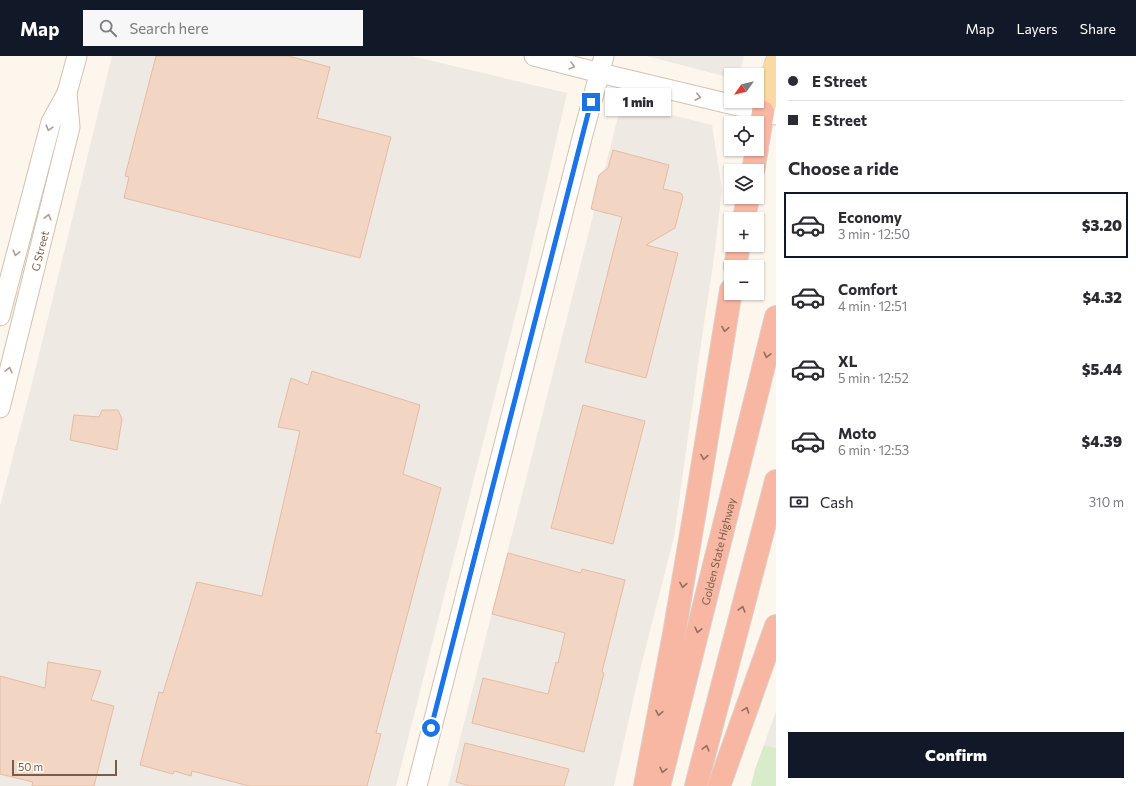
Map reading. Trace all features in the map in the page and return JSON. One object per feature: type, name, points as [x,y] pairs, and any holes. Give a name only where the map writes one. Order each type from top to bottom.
[{"type":"highway","points":[[764,129],[770,113]]},
{"type":"highway","points":[[645,786],[676,626],[729,300]]},
{"type":"highway","name":"Golden State Highway","points":[[660,786],[776,317]]},
{"type":"highway","points":[[696,786],[776,481]]},
{"type":"highway","points":[[719,786],[776,626]]},
{"type":"main road","points":[[770,113],[776,64]]},
{"type":"street","name":"G Street","points":[[0,316],[51,122],[68,93],[77,56]]},
{"type":"street","points":[[534,56],[602,65],[770,113]]},
{"type":"street","points":[[417,786],[582,138],[602,65]]},
{"type":"street","name":"G Street","points":[[0,408],[70,127],[68,93]]},
{"type":"shaded area","points":[[112,56],[412,56],[567,93],[521,293],[396,786],[0,786],[0,506],[33,379]]},
{"type":"shaded area","points":[[647,56],[744,56],[741,68],[724,68],[724,76]]},
{"type":"shaded area","points":[[627,105],[712,125],[722,189],[714,258],[674,537],[640,670],[614,786],[448,786],[619,113],[623,106]]},
{"type":"shaded area","points":[[776,711],[776,748],[764,745]]},
{"type":"green space","points":[[764,745],[776,748],[776,786],[751,786],[755,769]]},
{"type":"building","points":[[156,56],[288,56],[330,67],[317,118],[391,137],[360,258],[124,198],[129,177],[125,176]]},
{"type":"building","points":[[613,150],[669,165],[663,189],[681,193],[683,197],[675,228],[646,245],[678,253],[646,378],[585,362],[622,217],[591,209],[599,175],[608,168]]},
{"type":"building","points":[[312,371],[420,405],[403,474],[441,488],[376,733],[381,734],[367,786],[249,786],[192,771],[191,776],[174,771],[173,774],[140,765],[159,692],[163,693],[197,582],[262,596],[300,431],[278,427],[291,378],[308,385]]},
{"type":"building","points":[[583,405],[645,421],[613,544],[551,528]]},
{"type":"building","points":[[102,410],[118,410],[122,419],[117,450],[70,440],[74,415],[99,417]]},
{"type":"building","points":[[508,553],[581,573],[582,569],[625,580],[584,752],[472,723],[483,678],[548,694],[556,662],[558,663],[565,633],[492,614]]},
{"type":"building","points":[[48,662],[101,671],[91,700],[114,706],[94,786],[32,786],[33,782],[0,774],[0,676],[45,688]]},
{"type":"building","points":[[465,743],[569,769],[564,786],[470,786],[456,782]]},
{"type":"route","points":[[431,728],[591,102]]}]
